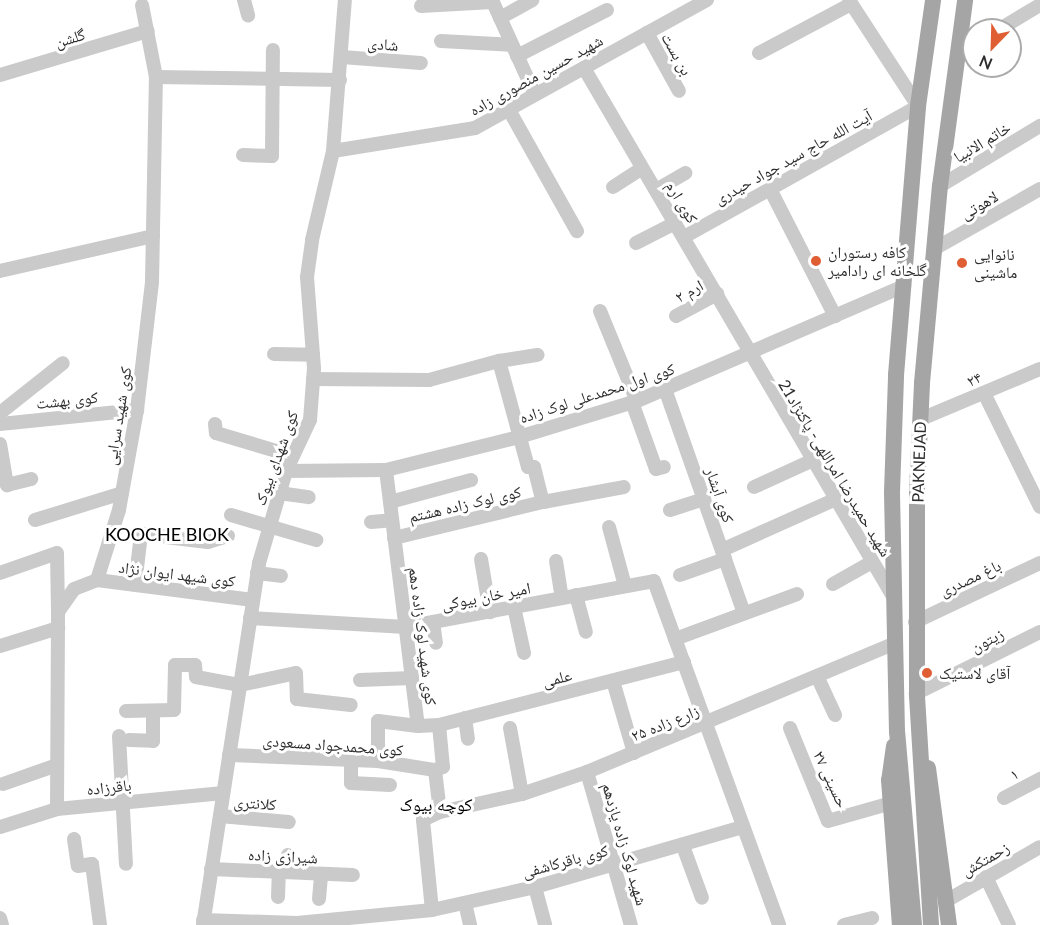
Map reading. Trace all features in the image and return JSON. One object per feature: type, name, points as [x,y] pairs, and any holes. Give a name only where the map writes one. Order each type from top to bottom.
[{"type":"main road","name":"PAKNEJAD","points":[[914,925],[897,728],[892,492],[904,286],[918,106],[933,0]]},
{"type":"main road","name":"PAKNEJAD","points":[[931,925],[915,622],[921,419],[940,186],[965,0]]},
{"type":"main road","points":[[897,728],[889,780],[900,925]]},
{"type":"main road","points":[[919,729],[932,784],[949,925]]},
{"type":"street","points":[[244,0],[248,15]]},
{"type":"street","name":"کوی شهدای بیوک","points":[[203,923],[257,573],[286,471],[309,420],[313,379],[307,277],[312,240],[333,151],[345,0]]},
{"type":"street","points":[[500,18],[532,0]]},
{"type":"street","name":"شهید حسین منصوری زاده","points":[[333,151],[475,128],[707,0]]},
{"type":"street","points":[[421,6],[492,1],[535,95]]},
{"type":"street","name":"کوی شهید سرایی","points":[[98,580],[122,493],[137,410],[152,282],[156,77],[140,2]]},
{"type":"street","points":[[759,53],[850,2],[918,106]]},
{"type":"street","points":[[1018,18],[1040,5]]},
{"type":"street","points":[[441,41],[515,50],[607,10]]},
{"type":"street","name":"گلشن","points":[[0,75],[148,31]]},
{"type":"street","name":"بن بست","points":[[647,33],[679,91]]},
{"type":"street","points":[[243,155],[272,156],[273,50]]},
{"type":"street","points":[[958,54],[962,52]]},
{"type":"street","name":"شادی","points":[[342,57],[421,63]]},
{"type":"street","name":"کوی ارم","points":[[584,68],[641,169],[656,190],[717,294],[749,355]]},
{"type":"street","points":[[156,77],[340,80]]},
{"type":"street","name":"آیت الله حاج سید جواد حیدری","points":[[684,237],[918,106]]},
{"type":"street","points":[[509,110],[576,231]]},
{"type":"street","name":"خاتم الانبیا","points":[[940,186],[1040,126]]},
{"type":"street","points":[[613,187],[641,169]]},
{"type":"street","points":[[656,190],[686,173]]},
{"type":"street","points":[[770,189],[835,316]]},
{"type":"street","name":"لاهوتی","points":[[934,249],[1040,189]]},
{"type":"street","points":[[636,243],[675,223]]},
{"type":"street","points":[[0,271],[153,236]]},
{"type":"street","name":"کوی اول محمدعلی لوک زاده","points":[[286,471],[386,470],[519,436],[634,402],[749,355],[904,286]]},
{"type":"street","name":"ارم ۲","points":[[676,316],[717,294]]},
{"type":"street","points":[[600,311],[656,468],[664,467]]},
{"type":"street","points":[[274,354],[312,355]]},
{"type":"street","points":[[313,379],[429,380],[499,361],[538,355]]},
{"type":"street","name":"شهید حمیدرضا امراللهی- پاکنژاد21","points":[[749,355],[894,598]]},
{"type":"street","name":"کوی لوک زاده هشتم","points":[[499,361],[528,468],[534,467],[543,502]]},
{"type":"street","points":[[0,413],[63,363]]},
{"type":"street","name":"۲۴","points":[[921,419],[1040,369]]},
{"type":"street","name":"کوی آبشار","points":[[665,389],[743,611]]},
{"type":"street","points":[[984,393],[1037,492],[1040,507]]},
{"type":"street","name":"کوی بهشت","points":[[0,424],[137,410]]},
{"type":"street","points":[[215,424],[216,432],[293,456]]},
{"type":"street","points":[[0,444],[7,485],[31,479]]},
{"type":"street","points":[[754,487],[811,461]]},
{"type":"street","name":"کوی شهید لوک زاده دهم","points":[[386,470],[418,726],[439,725],[443,767],[435,770],[440,813]]},
{"type":"street","points":[[390,502],[471,480]]},
{"type":"street","name":"کوی لوک زاده هشتم","points":[[394,538],[543,502],[624,487]]},
{"type":"street","points":[[35,520],[122,493]]},
{"type":"street","points":[[279,493],[309,497]]},
{"type":"street","points":[[670,510],[704,499]]},
{"type":"street","points":[[680,576],[834,500]]},
{"type":"street","points":[[231,515],[316,540]]},
{"type":"street","points":[[371,522],[392,520]]},
{"type":"street","points":[[609,528],[625,586]]},
{"type":"street","points":[[135,585],[141,534],[208,542],[228,536]]},
{"type":"street","points":[[0,573],[57,553],[57,809]]},
{"type":"street","points":[[481,560],[490,612]]},
{"type":"street","points":[[556,561],[562,598]]},
{"type":"street","points":[[833,584],[872,562]]},
{"type":"street","name":"باغ مصدری","points":[[915,622],[1040,563]]},
{"type":"street","points":[[257,573],[281,576]]},
{"type":"street","points":[[58,612],[74,589],[98,580]]},
{"type":"street","name":"کوی شیهد ایوان نژاد","points":[[98,580],[253,600]]},
{"type":"street","name":"امیر خان بیوکی","points":[[250,618],[406,627],[654,581],[675,639]]},
{"type":"street","points":[[779,925],[675,639],[743,611],[797,594]]},
{"type":"street","points":[[576,595],[586,632]]},
{"type":"street","points":[[514,607],[524,653]]},
{"type":"street","points":[[433,622],[436,643]]},
{"type":"street","points":[[0,646],[58,628]]},
{"type":"street","name":"زیتون","points":[[917,693],[1040,632]]},
{"type":"street","name":"زارع زاده ۲۵","points":[[440,813],[522,794],[587,772],[895,643]]},
{"type":"street","name":"علمی","points":[[439,725],[684,662]]},
{"type":"street","points":[[126,711],[174,710],[176,665],[195,665],[196,677],[240,685],[296,673],[297,699],[351,705]]},
{"type":"street","points":[[817,676],[835,715]]},
{"type":"street","points":[[360,680],[412,678]]},
{"type":"street","points":[[613,681],[634,753]]},
{"type":"street","points":[[126,864],[124,738],[153,741],[153,711]]},
{"type":"street","points":[[465,718],[468,739]]},
{"type":"street","points":[[378,761],[378,721],[418,726]]},
{"type":"street","points":[[510,728],[522,794]]},
{"type":"street","name":"حسینی ۲۷","points":[[790,728],[828,821],[891,803]]},
{"type":"street","name":"کوی محمدجواد مسعودی","points":[[229,755],[378,761],[435,770]]},
{"type":"street","points":[[351,760],[351,783],[390,785]]},
{"type":"street","points":[[3,784],[57,765]]},
{"type":"street","name":"شهید لوک زاده یازدهم","points":[[587,772],[631,925]]},
{"type":"street","name":"۱","points":[[1004,798],[1040,780]]},
{"type":"street","name":"باقرزاده","points":[[0,827],[57,809],[223,793]]},
{"type":"street","points":[[432,910],[423,820],[440,813]]},
{"type":"street","name":"کلانتری","points":[[220,816],[289,822]]},
{"type":"street","name":"کوی باقرکاشفی","points":[[203,923],[297,924],[393,921],[535,887],[743,827]]},
{"type":"street","points":[[74,839],[78,867],[92,864],[100,925]]},
{"type":"street","points":[[683,846],[702,898]]},
{"type":"street","name":"زحمتکش","points":[[946,901],[1040,847]]},
{"type":"street","points":[[278,897],[288,855]]},
{"type":"street","name":"شیرازی زاده","points":[[212,869],[352,875]]},
{"type":"street","points":[[319,899],[321,874]]},
{"type":"street","points":[[986,878],[1009,925]]},
{"type":"street","points":[[535,887],[545,925]]},
{"type":"street","points":[[465,903],[470,925]]},
{"type":"street","points":[[0,918],[2,925]]},
{"type":"street","points":[[844,925],[872,918]]},
{"type":"place","name":"کافه رستوران گلخانه ای رادامیر","points":[[816,261]]},
{"type":"place","name":"نانوایی ماشینی","points":[[962,263]]},
{"type":"place","name":"آقای لاستیک","points":[[927,673]]},
{"type":"district","name":"KOOCHE BIOK","points":[[167,534]]},
{"type":"district","name":"کوچه بیوک","points":[[436,804]]}]
